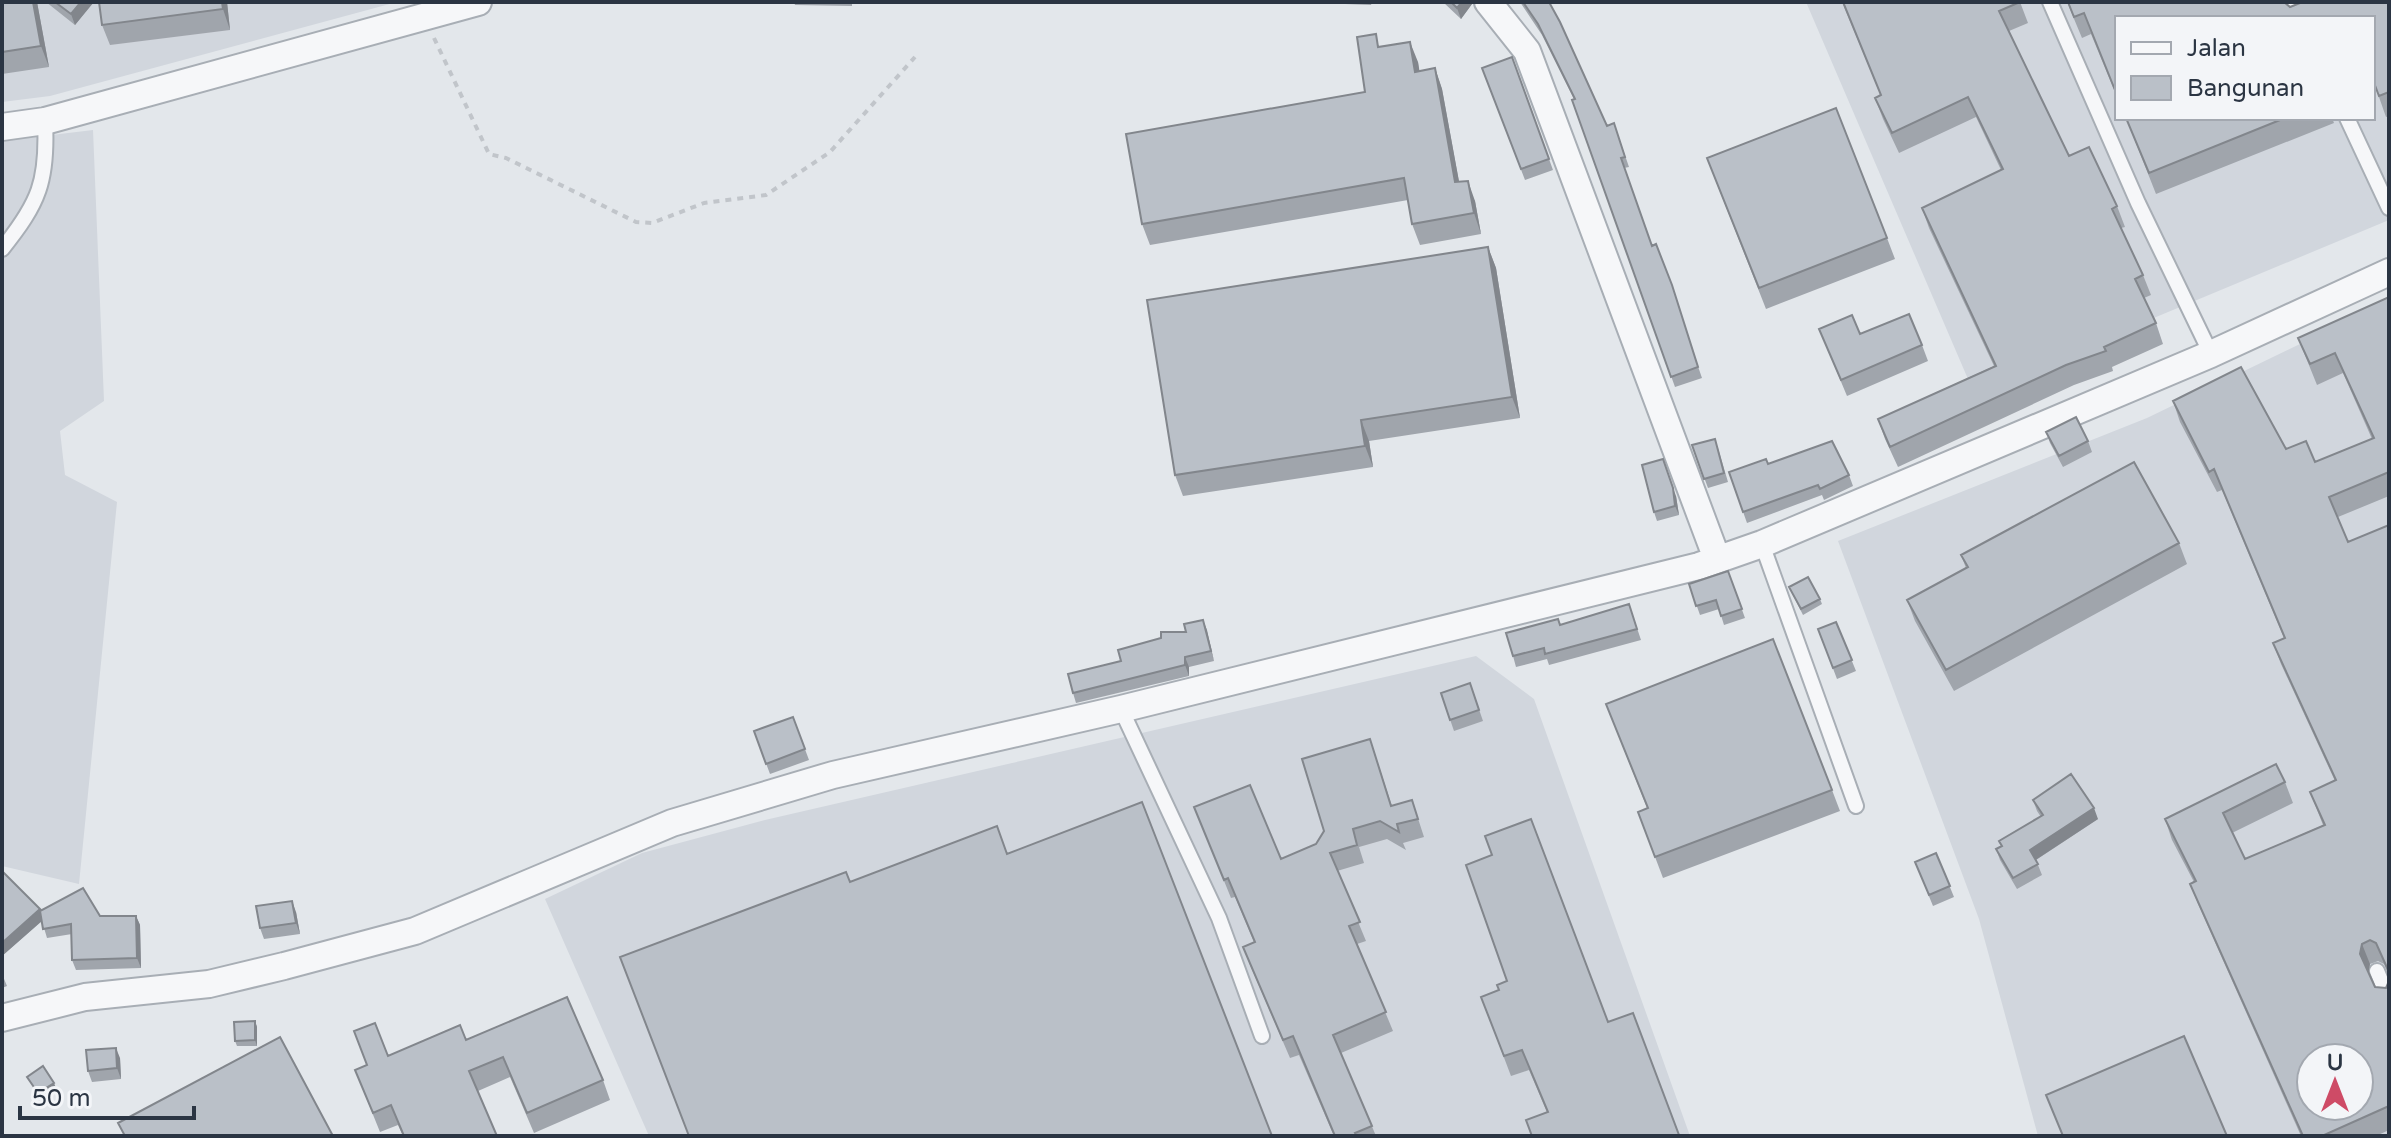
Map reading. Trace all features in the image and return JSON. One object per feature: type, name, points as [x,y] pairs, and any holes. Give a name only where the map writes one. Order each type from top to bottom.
[{"type":"street","points":[[2,127],[45,121],[478,2]]},
{"type":"street","points":[[1488,2],[1527,51],[1717,559]]},
{"type":"street","points":[[2,1018],[85,997],[209,984],[415,931],[672,823],[833,775],[1121,709],[1717,559],[1762,544],[2211,354],[2389,272]]},
{"type":"lane","points":[[2050,2],[2138,203],[2211,354]]},
{"type":"lane","points":[[2348,120],[2389,208]]},
{"type":"lane","points":[[2,249],[31,212],[43,183],[47,157],[45,121]]},
{"type":"lane","points":[[2373,174],[2389,167]]},
{"type":"lane","points":[[1762,544],[1856,806]]},
{"type":"lane","points":[[1121,709],[1219,918],[1262,1036]]},
{"type":"lane","points":[[2377,971],[2389,1000]]},
{"type":"path","points":[[424,16],[489,154],[506,158],[636,222],[652,223],[704,203],[766,195],[830,152],[915,57]]},
{"type":"shaded area","points":[[2,2],[397,2],[50,96],[2,102]]},
{"type":"shaded area","points":[[1806,2],[2389,2],[2389,220],[1974,393]]},
{"type":"shaded area","points":[[93,130],[104,401],[60,431],[65,475],[117,502],[79,884],[2,866],[2,141]]},
{"type":"shaded area","points":[[2389,301],[2389,1136],[2038,1136],[1979,919],[1838,541],[2147,418]]},
{"type":"shaded area","points":[[1476,656],[1534,699],[1690,1136],[649,1136],[545,899],[642,853],[765,820]]},
{"type":"building","points":[[2,2],[33,2],[41,46],[2,52]]},
{"type":"building","points":[[55,2],[81,2],[71,14]]},
{"type":"building","points":[[99,2],[222,2],[223,9],[102,25]]},
{"type":"building","points":[[1523,2],[1549,2],[1607,126],[1614,123],[1625,157],[1621,158],[1652,246],[1656,244],[1672,285],[1698,367],[1671,377],[1572,100],[1575,99],[1538,24]]},
{"type":"building","points":[[1843,2],[2020,2],[1999,11],[2069,156],[2089,147],[2117,206],[2112,209],[2143,275],[2135,279],[2156,323],[2104,347],[2106,351],[2066,365],[1890,447],[1878,419],[1996,366],[1922,208],[2003,169],[1968,97],[1892,133],[1875,98],[1881,95]]},
{"type":"building","points":[[2068,2],[2284,2],[2290,7],[2300,2],[2389,2],[2389,92],[2379,96],[2375,85],[2375,16],[2115,16],[2115,90],[2084,13],[2074,17]]},
{"type":"building","points":[[1376,34],[1378,47],[1410,42],[1415,72],[1435,68],[1455,182],[1468,181],[1474,213],[1412,224],[1404,178],[1142,224],[1126,134],[1365,92],[1357,37]]},
{"type":"building","points":[[1512,57],[1549,159],[1521,169],[1482,68]]},
{"type":"building","points":[[1836,108],[1887,238],[1759,288],[1707,158]]},
{"type":"building","points":[[2127,120],[2280,120],[2149,173]]},
{"type":"building","points":[[1488,247],[1512,397],[1361,420],[1365,446],[1175,475],[1147,300]]},
{"type":"building","points":[[2389,297],[2389,472],[2329,497],[2348,542],[2389,525],[2389,972],[2376,943],[2370,940],[2362,944],[2360,954],[2375,987],[2386,988],[2389,981],[2389,1106],[2375,1112],[2375,1042],[2295,1042],[2295,1118],[2190,884],[2196,881],[2165,819],[2276,764],[2285,782],[2223,813],[2245,859],[2325,825],[2310,792],[2336,780],[2273,643],[2285,638],[2214,469],[2209,472],[2173,401],[2241,367],[2286,449],[2306,441],[2315,462],[2374,438],[2335,353],[2310,364],[2298,338]]},
{"type":"building","points":[[1909,314],[1922,345],[1841,380],[1819,329],[1852,315],[1860,334]]},
{"type":"building","points":[[2076,417],[2088,441],[2059,456],[2046,432]]},
{"type":"building","points":[[1715,439],[1724,473],[1704,479],[1692,445]]},
{"type":"building","points":[[1832,441],[1849,475],[1820,489],[1818,485],[1743,512],[1729,472],[1766,459],[1768,464]]},
{"type":"building","points":[[1663,459],[1673,488],[1675,506],[1654,512],[1642,465]]},
{"type":"building","points":[[2134,462],[2179,543],[1946,670],[1907,600],[1968,567],[1961,555]]},
{"type":"building","points":[[1728,571],[1742,609],[1721,616],[1716,600],[1696,606],[1689,584]]},
{"type":"building","points":[[1808,577],[1820,599],[1801,609],[1789,587]]},
{"type":"building","points":[[1629,604],[1637,629],[1545,654],[1544,648],[1513,656],[1506,633],[1558,619],[1560,625]]},
{"type":"building","points":[[1203,620],[1211,651],[1185,657],[1185,665],[1073,693],[1068,674],[1121,661],[1118,650],[1161,638],[1161,632],[1186,632],[1184,624]]},
{"type":"building","points":[[1836,622],[1852,660],[1833,668],[1818,629]]},
{"type":"building","points":[[1773,639],[1832,790],[1655,857],[1638,812],[1648,808],[1606,704]]},
{"type":"building","points":[[1470,683],[1479,710],[1450,720],[1441,693]]},
{"type":"building","points":[[793,717],[805,749],[766,764],[754,731]]},
{"type":"building","points":[[1370,739],[1391,806],[1412,800],[1418,819],[1397,824],[1399,832],[1380,821],[1353,829],[1357,845],[1330,853],[1360,922],[1349,926],[1386,1012],[1333,1035],[1372,1126],[1355,1133],[1357,1136],[1335,1136],[1293,1036],[1283,1040],[1243,947],[1255,942],[1228,878],[1224,880],[1194,807],[1250,785],[1281,859],[1316,844],[1324,831],[1302,759]]},
{"type":"building","points":[[2071,774],[2094,808],[2030,850],[2038,864],[2013,878],[1996,849],[2002,846],[1999,841],[2043,815],[2033,800]]},
{"type":"building","points":[[1142,802],[1272,1136],[689,1136],[620,957],[846,872],[850,882],[997,826],[1007,854]]},
{"type":"building","points":[[1531,819],[1608,1022],[1633,1013],[1679,1135],[1532,1136],[1526,1120],[1548,1112],[1522,1050],[1504,1056],[1481,997],[1499,990],[1497,985],[1507,981],[1466,865],[1492,855],[1485,836]]},
{"type":"building","points":[[1936,853],[1950,886],[1929,895],[1915,862]]},
{"type":"building","points":[[2,871],[40,909],[2,943]]},
{"type":"building","points":[[83,888],[100,916],[136,916],[137,958],[72,960],[71,924],[43,929],[40,911]]},
{"type":"building","points":[[292,901],[296,923],[260,928],[256,906]]},
{"type":"building","points":[[567,997],[603,1080],[527,1113],[503,1057],[469,1071],[497,1136],[404,1136],[391,1105],[373,1113],[355,1070],[367,1065],[354,1031],[375,1023],[388,1056],[460,1025],[466,1040]]},
{"type":"building","points":[[255,1021],[255,1040],[235,1041],[234,1022]]},
{"type":"building","points":[[2184,1036],[2227,1136],[2063,1136],[2046,1095]]},
{"type":"building","points":[[280,1037],[333,1136],[125,1136],[118,1123]]},
{"type":"building","points":[[116,1048],[117,1068],[88,1071],[86,1050]]},
{"type":"building","points":[[43,1066],[54,1083],[38,1093],[27,1077]]},
{"type":"building","points":[[2297,1122],[2353,1122],[2322,1136],[2303,1136]]}]
